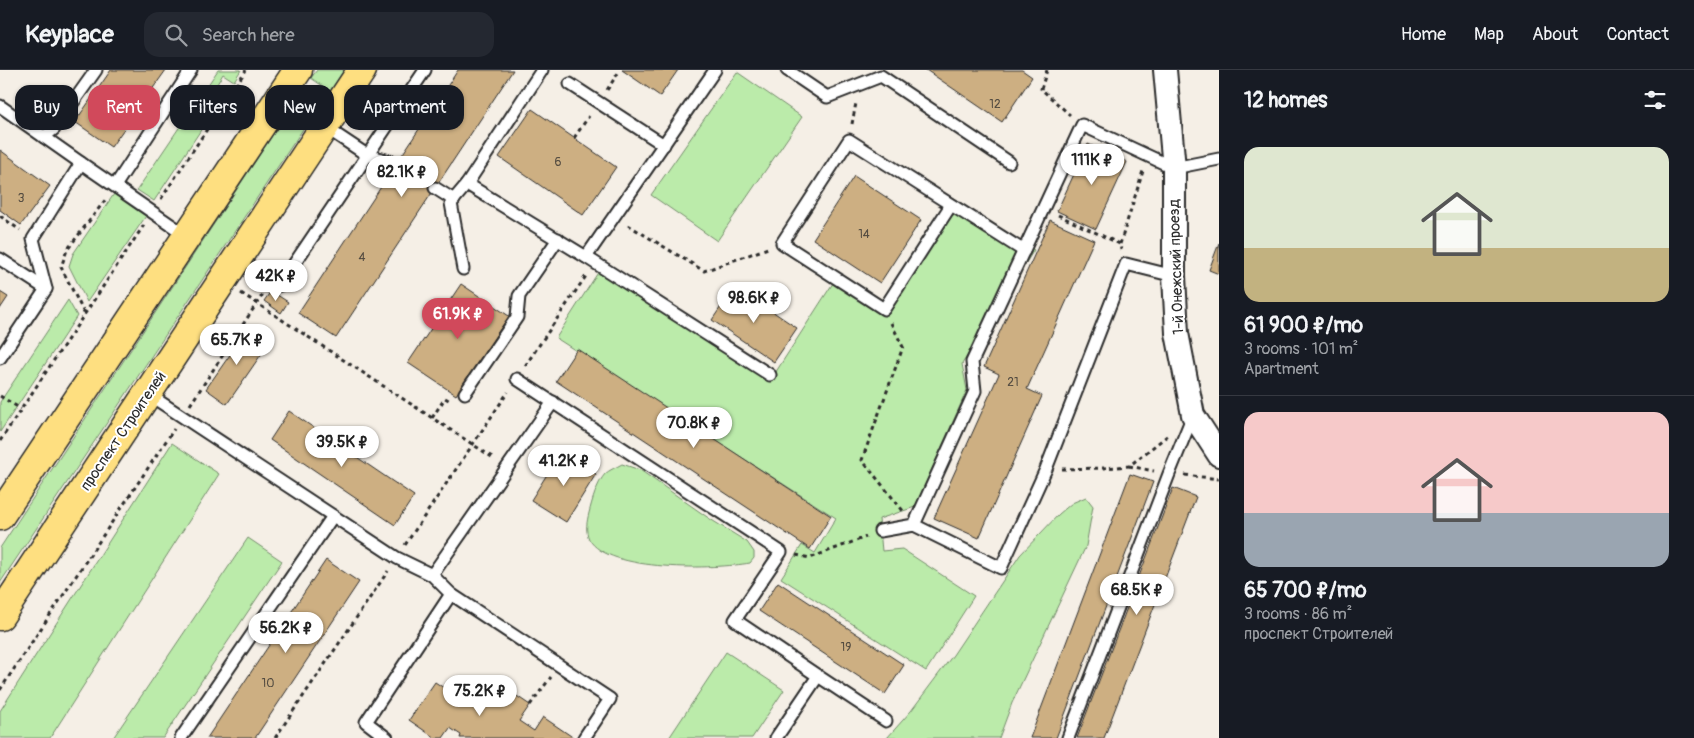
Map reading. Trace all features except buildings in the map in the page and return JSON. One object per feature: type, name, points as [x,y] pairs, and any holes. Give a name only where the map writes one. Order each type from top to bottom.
[{"type":"main road","points":[[0,516],[298,70]]},
{"type":"main road","name":"проспект Строителей","points":[[334,113],[362,70]]},
{"type":"main road","name":"проспект Строителей","points":[[0,616],[323,130]]},
{"type":"street","name":"1-й Онежский проезд","points":[[1165,70],[1174,168],[1174,276],[1177,333],[1193,415],[1219,455]]},
{"type":"lane","points":[[44,137],[54,128],[96,70]]},
{"type":"lane","points":[[115,186],[191,70]]},
{"type":"lane","points":[[280,285],[425,70]]},
{"type":"lane","points":[[463,269],[451,203],[467,184],[542,70]]},
{"type":"lane","points":[[590,260],[614,216],[715,70]]},
{"type":"lane","points":[[787,70],[827,97],[859,85],[883,73],[1009,162]]},
{"type":"lane","points":[[570,84],[664,145]]},
{"type":"lane","points":[[0,106],[187,236]]},
{"type":"lane","points":[[914,525],[975,391],[972,362],[1082,126],[1174,168],[1219,160]]},
{"type":"lane","points":[[330,130],[367,155],[397,163]]},
{"type":"lane","points":[[951,206],[884,309],[782,243],[849,140],[1024,251]]},
{"type":"lane","points":[[0,358],[46,289],[33,239],[81,163]]},
{"type":"lane","points":[[467,184],[558,239],[770,375]]},
{"type":"lane","points":[[435,188],[454,200]]},
{"type":"lane","points":[[465,393],[517,317],[519,296],[558,239]]},
{"type":"lane","points":[[0,259],[46,289]]},
{"type":"lane","points":[[880,531],[914,525],[1001,568],[1046,468],[1126,264],[1174,276]]},
{"type":"lane","points":[[517,379],[781,552],[735,620],[886,721]]},
{"type":"lane","points":[[148,394],[397,558],[432,575],[451,594],[610,699],[584,738]]},
{"type":"lane","points":[[432,575],[553,402]]},
{"type":"lane","points":[[1068,738],[1193,415]]},
{"type":"lane","points":[[181,738],[333,516]]},
{"type":"lane","points":[[387,738],[366,722],[451,594]]},
{"type":"lane","points":[[776,738],[818,676]]},
{"type":"path","points":[[0,441],[246,70]]},
{"type":"path","points":[[1047,70],[1041,89],[1082,126]]},
{"type":"path","points":[[849,140],[859,85]]},
{"type":"path","points":[[1126,264],[1120,244],[1148,156]]},
{"type":"path","points":[[84,314],[61,267],[67,250],[115,186]]},
{"type":"path","points":[[1044,209],[1120,244]]},
{"type":"path","points":[[0,216],[33,239]]},
{"type":"path","points":[[614,216],[704,271],[782,243]]},
{"type":"path","points":[[275,738],[517,379],[590,260]]},
{"type":"path","points":[[222,280],[508,468]]},
{"type":"path","points":[[0,690],[267,288]]},
{"type":"path","points":[[884,309],[903,347],[862,460],[914,525]]},
{"type":"path","points":[[432,418],[445,398],[457,405],[465,393]]},
{"type":"path","points":[[0,396],[21,409]]},
{"type":"path","points":[[1046,468],[1130,466],[1193,415]]},
{"type":"path","points":[[781,552],[810,558],[880,531]]},
{"type":"path","points":[[530,705],[560,666]]},
{"type":"path","points":[[278,733],[279,738]]},
{"type":"green space","points":[[218,70],[241,70],[234,81],[223,74],[216,85],[208,85]]},
{"type":"green space","points":[[317,70],[344,70],[334,85],[321,85],[311,78]]},
{"type":"green space","points":[[737,72],[802,117],[717,241],[651,195]]},
{"type":"green space","points":[[178,130],[201,130],[154,201],[137,190]]},
{"type":"green space","points":[[276,130],[302,130],[0,583],[0,548]]},
{"type":"green space","points":[[114,194],[146,216],[87,302],[69,266],[73,254]]},
{"type":"green space","points":[[953,198],[1034,250],[962,364],[967,390],[915,507],[879,519],[882,551],[902,549],[974,596],[926,671],[781,578],[802,545],[815,553],[836,518],[556,338],[599,271],[770,381],[835,280],[882,310]]},
{"type":"green space","points":[[68,300],[77,316],[0,432],[0,402]]},
{"type":"green space","points":[[172,443],[219,474],[50,738],[0,738],[0,711]]},
{"type":"green space","points":[[622,464],[640,470],[710,519],[747,542],[754,552],[754,558],[750,563],[713,567],[664,566],[617,558],[600,550],[588,536],[589,513],[595,492],[602,478],[609,471]]},
{"type":"green space","points":[[1086,497],[1093,506],[1086,546],[1012,703],[999,738],[887,738],[911,711],[953,655],[1020,555],[1059,514],[1072,503]]},
{"type":"green space","points":[[248,538],[282,561],[163,738],[113,738]]},
{"type":"green space","points":[[726,652],[784,690],[752,738],[669,738]]}]
